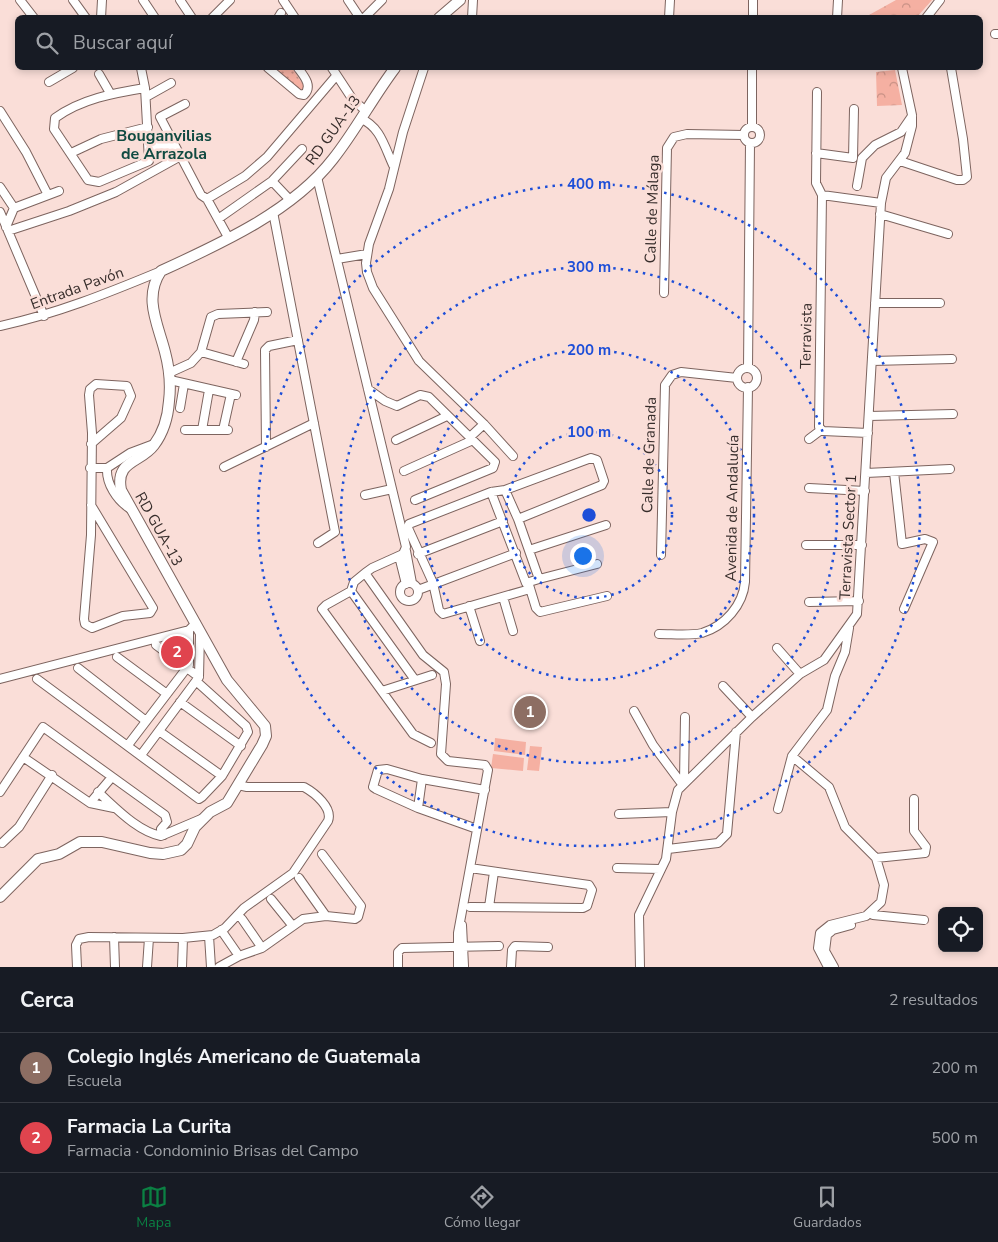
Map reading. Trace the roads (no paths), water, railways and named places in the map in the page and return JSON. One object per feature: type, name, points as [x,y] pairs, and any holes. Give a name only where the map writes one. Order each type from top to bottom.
[{"type":"main road","points":[[442,15],[460,0]]},
{"type":"main road","name":"RD GUA-13","points":[[161,271],[273,212],[317,177],[332,160],[394,70]]},
{"type":"main road","points":[[155,444],[170,400],[169,377],[152,304],[154,286],[161,271]]},
{"type":"main road","name":"RD GUA-13","points":[[0,898],[38,859],[59,854],[80,842],[102,842],[150,853],[181,850],[187,844],[195,827],[204,818],[227,802],[266,736],[265,726],[227,680],[195,628],[121,490],[121,474],[130,462],[155,444]]},
{"type":"street","points":[[20,0],[32,15]]},
{"type":"street","points":[[73,0],[84,15]]},
{"type":"street","points":[[102,0],[102,15]]},
{"type":"street","points":[[143,0],[153,15]]},
{"type":"street","points":[[180,0],[190,15]]},
{"type":"street","points":[[214,15],[222,3],[230,0]]},
{"type":"street","points":[[284,0],[293,15]]},
{"type":"street","points":[[289,0],[298,15]]},
{"type":"street","points":[[348,0],[358,15]]},
{"type":"street","points":[[367,15],[382,0]]},
{"type":"street","points":[[472,15],[473,0]]},
{"type":"street","points":[[669,15],[670,0]]},
{"type":"street","points":[[753,0],[753,15]]},
{"type":"street","points":[[837,15],[838,0]]},
{"type":"street","points":[[928,15],[940,0]]},
{"type":"street","points":[[50,82],[69,70]]},
{"type":"street","points":[[141,70],[145,92],[148,127],[149,161],[145,165],[94,182],[88,180],[54,129],[55,118],[78,105],[110,93],[145,92],[171,82]]},
{"type":"street","points":[[270,70],[299,94],[306,93]]},
{"type":"street","points":[[299,70],[308,83],[306,93]]},
{"type":"street","points":[[329,70],[336,76]]},
{"type":"street","points":[[333,70],[363,115],[377,130],[393,165]]},
{"type":"street","points":[[423,70],[393,165],[389,189],[367,254],[368,272],[373,288],[407,346],[423,366],[484,424],[514,456]]},
{"type":"street","points":[[752,70],[752,127]]},
{"type":"street","points":[[822,195],[881,203],[887,175],[900,161],[908,147],[912,115],[902,70]]},
{"type":"street","points":[[900,161],[960,180],[967,177],[963,139],[951,70]]},
{"type":"street","points":[[99,74],[110,93]]},
{"type":"street","points":[[207,199],[254,170],[315,103],[336,76]]},
{"type":"street","name":"Terravista","points":[[817,92],[816,183],[822,195],[821,430]]},
{"type":"street","points":[[306,93],[315,103]]},
{"type":"street","points":[[185,104],[160,117],[201,195],[207,199],[228,237]]},
{"type":"street","points":[[816,153],[853,158],[854,109]]},
{"type":"street","points":[[0,111],[26,152],[48,195]]},
{"type":"street","points":[[857,186],[862,158],[875,145],[901,132],[912,115]]},
{"type":"street","points":[[71,153],[101,139],[148,127]]},
{"type":"street","points":[[750,143],[745,139],[744,134],[746,130],[752,127]]},
{"type":"street","points":[[750,143],[757,141],[759,137],[759,131],[752,127]]},
{"type":"street","name":"Calle de Málaga","points":[[664,294],[668,148],[674,138],[687,134],[744,134]]},
{"type":"street","points":[[748,368],[750,143]]},
{"type":"street","points":[[149,146],[173,144]]},
{"type":"street","points":[[218,219],[272,181],[302,149]]},
{"type":"street","points":[[7,229],[69,211],[116,192],[180,157]]},
{"type":"street","points":[[317,177],[392,489],[402,554],[409,584],[418,590]]},
{"type":"street","points":[[272,181],[290,200]]},
{"type":"street","points":[[0,186],[12,205],[7,229]]},
{"type":"street","points":[[44,316],[1,215],[12,205],[60,191]]},
{"type":"street","name":"Terravista Sector 1","points":[[640,967],[639,915],[666,859],[672,812],[677,792],[683,783],[752,717],[800,674],[817,666],[824,660],[850,627],[857,614],[881,203]]},
{"type":"street","points":[[273,212],[335,532],[318,543]]},
{"type":"street","points":[[880,214],[948,234]]},
{"type":"street","points":[[337,259],[367,254]]},
{"type":"street","name":"Entrada Pavón","points":[[0,326],[44,316],[98,297],[161,271]]},
{"type":"street","points":[[875,303],[940,303]]},
{"type":"street","points":[[202,352],[240,363],[255,312]]},
{"type":"street","points":[[169,377],[191,363],[202,352],[211,316],[267,312]]},
{"type":"street","points":[[266,447],[265,350],[270,346],[298,340]]},
{"type":"street","points":[[872,361],[952,359]]},
{"type":"street","points":[[748,368],[753,370],[756,376],[754,384],[748,387],[740,384],[737,378],[741,370],[748,368]]},
{"type":"street","name":"Calle de Granada","points":[[661,555],[665,385],[672,376],[681,372],[737,378]]},
{"type":"street","points":[[169,377],[184,384],[233,395],[225,430],[185,430]]},
{"type":"street","points":[[90,504],[153,608],[150,613],[123,616],[92,628],[85,624],[84,619],[90,563],[90,504],[90,471],[91,444],[90,388],[99,384],[127,386],[131,396],[123,414],[91,444]]},
{"type":"street","points":[[180,408],[184,384]]},
{"type":"street","name":"Avenida de Andalucía","points":[[663,634],[705,632],[731,614],[742,598],[748,387]]},
{"type":"street","points":[[368,389],[385,401],[397,406],[420,396],[426,396],[495,462],[495,467],[415,500]]},
{"type":"street","points":[[202,430],[209,390]]},
{"type":"street","points":[[869,416],[953,414]]},
{"type":"street","points":[[396,440],[447,416]]},
{"type":"street","points":[[224,467],[314,423]]},
{"type":"street","points":[[404,470],[472,439],[484,424]]},
{"type":"street","points":[[809,439],[821,430],[826,432],[868,433]]},
{"type":"street","points":[[90,471],[107,472],[130,452],[155,444]]},
{"type":"street","points":[[518,519],[602,485],[604,481],[597,460],[591,458],[505,490],[491,492],[409,524],[408,531],[433,584],[441,612],[446,613],[503,597],[529,586],[539,579],[597,564]]},
{"type":"street","points":[[866,473],[950,469]]},
{"type":"street","points":[[107,472],[121,502],[129,508]]},
{"type":"street","points":[[894,472],[902,544],[925,539],[933,542],[904,609]]},
{"type":"street","points":[[809,488],[865,491]]},
{"type":"street","points":[[365,495],[392,489]]},
{"type":"street","points":[[505,490],[518,519],[539,579]]},
{"type":"street","points":[[491,492],[516,553],[524,582],[529,586],[536,608],[543,612],[607,596]]},
{"type":"street","points":[[418,554],[504,521]]},
{"type":"street","points":[[529,550],[606,526]]},
{"type":"street","points":[[806,544],[862,546]]},
{"type":"street","points":[[418,590],[516,553]]},
{"type":"street","points":[[402,554],[372,568],[354,582],[351,591],[326,604],[322,609],[413,734],[431,743]]},
{"type":"street","points":[[365,573],[423,655],[445,674],[446,684],[440,754],[448,761],[488,767],[461,923],[461,947],[458,967]]},
{"type":"street","points":[[409,584],[401,590],[405,600],[416,598],[418,590]]},
{"type":"street","points":[[351,591],[415,680]]},
{"type":"street","points":[[503,597],[512,631]]},
{"type":"street","points":[[809,602],[859,601]]},
{"type":"street","points":[[470,606],[480,641]]},
{"type":"street","points":[[778,809],[792,756],[827,710],[835,676],[845,652],[850,627]]},
{"type":"street","points":[[141,755],[197,679],[200,666],[195,628]]},
{"type":"street","points":[[128,744],[188,667],[195,628]]},
{"type":"street","points":[[0,679],[195,628]]},
{"type":"street","points":[[37,679],[128,744],[197,798],[202,797],[222,776],[241,746],[248,733],[246,726],[197,679],[188,667],[156,645]]},
{"type":"street","points":[[777,648],[800,674]]},
{"type":"street","points":[[117,657],[167,694]]},
{"type":"street","points":[[188,667],[200,666]]},
{"type":"street","points":[[78,668],[146,721]]},
{"type":"street","points":[[382,691],[432,675]]},
{"type":"street","points":[[723,686],[752,717]]},
{"type":"street","points":[[180,702],[241,746]]},
{"type":"street","points":[[634,711],[652,745],[683,783]]},
{"type":"street","points":[[683,783],[685,717]]},
{"type":"street","points":[[0,792],[43,726],[165,815],[167,822],[161,830],[164,834]]},
{"type":"street","points":[[159,731],[222,776]]},
{"type":"street","points":[[668,849],[718,843],[727,834],[736,732]]},
{"type":"street","points":[[792,756],[828,787],[845,827],[876,858],[884,885],[882,900],[872,915]]},
{"type":"street","points":[[23,757],[52,775],[90,803],[116,808]]},
{"type":"street","points":[[477,829],[418,808],[376,789],[373,787],[373,780],[378,770],[387,769],[422,779],[485,790]]},
{"type":"street","points":[[2,843],[19,827],[52,775]]},
{"type":"street","points":[[90,803],[112,777]]},
{"type":"street","points":[[418,808],[422,779]]},
{"type":"street","points":[[77,967],[76,945],[79,939],[90,937],[183,938],[209,936],[221,930],[244,908],[296,870],[330,816],[328,808],[304,787],[251,787],[238,785]]},
{"type":"street","points":[[98,792],[144,829],[156,835],[164,834],[204,818]]},
{"type":"street","points":[[876,858],[926,853],[926,847],[914,831],[914,799]]},
{"type":"street","points":[[619,814],[672,812]]},
{"type":"street","points":[[219,967],[238,956],[262,948],[303,919],[326,916],[355,919],[362,910],[361,906],[322,854]]},
{"type":"street","points":[[470,868],[588,885],[592,890],[587,906],[583,908],[470,907]]},
{"type":"street","points":[[617,868],[660,869]]},
{"type":"street","points":[[489,907],[494,872]]},
{"type":"street","points":[[299,878],[326,916]]},
{"type":"street","points":[[271,899],[292,925]]},
{"type":"street","points":[[828,967],[818,948],[820,933],[830,925],[866,916],[878,906]]},
{"type":"street","points":[[834,967],[825,951],[827,935],[872,915],[924,920]]},
{"type":"street","points":[[242,919],[262,948]]},
{"type":"street","points":[[221,930],[238,956]]},
{"type":"street","points":[[209,936],[210,967]]},
{"type":"street","points":[[114,937],[115,967]]},
{"type":"street","points":[[147,967],[149,938]]},
{"type":"street","points":[[182,967],[183,938]]},
{"type":"street","points":[[398,967],[398,952],[402,948],[499,946]]},
{"type":"street","points":[[511,967],[512,950],[515,946],[548,946]]},
{"type":"street","points":[[461,947],[464,967]]},
{"type":"place","name":"Farmacia La Curita","points":[[177,652]]},
{"type":"place","name":"Colegio Inglés Americano de Guatemala","points":[[530,712]]},
{"type":"district","name":"Bouganvilias de Arrazola","points":[[164,145]]}]
